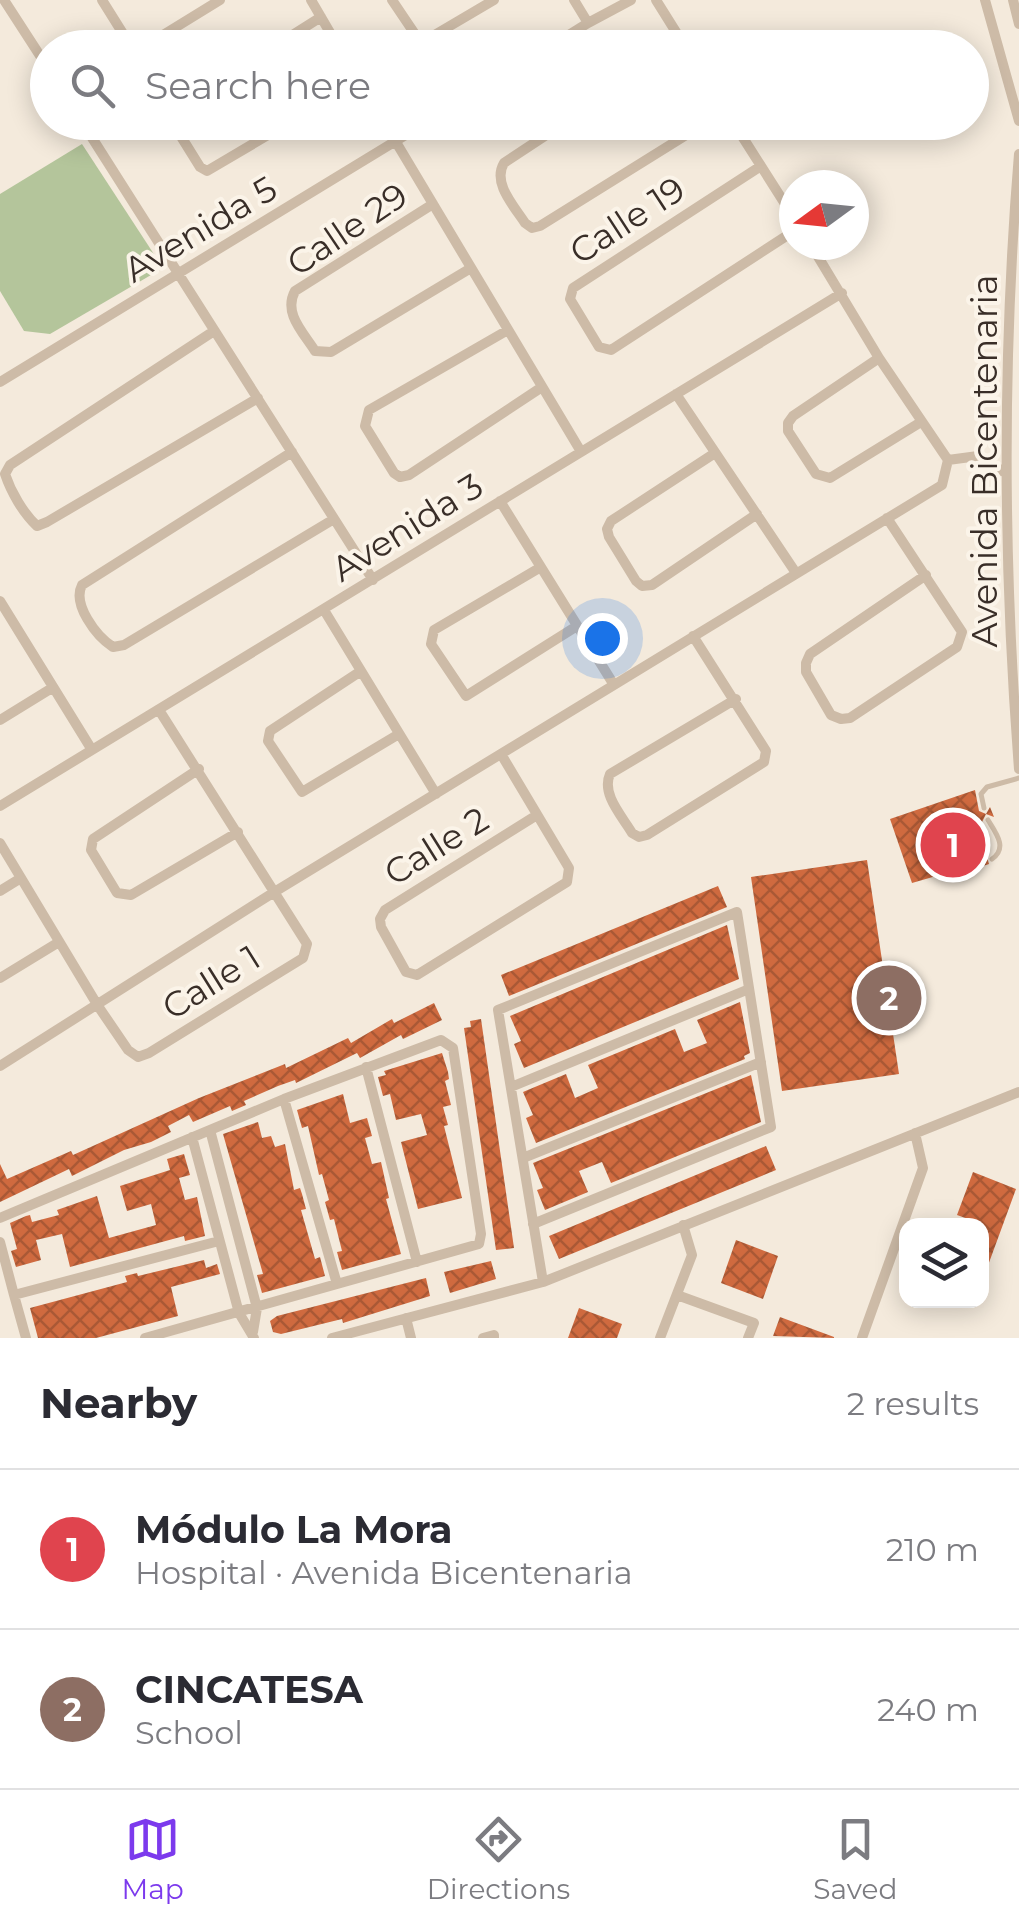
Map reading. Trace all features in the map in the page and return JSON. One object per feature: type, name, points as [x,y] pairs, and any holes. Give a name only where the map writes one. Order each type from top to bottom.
[{"type":"street","points":[[4,0],[30,40]]},
{"type":"street","points":[[102,0],[121,30]]},
{"type":"street","points":[[171,30],[220,0]]},
{"type":"street","points":[[311,0],[329,30]]},
{"type":"street","points":[[392,0],[412,30]]},
{"type":"street","points":[[443,30],[494,0]]},
{"type":"street","points":[[574,0],[588,23]]},
{"type":"street","points":[[577,30],[632,0]]},
{"type":"street","points":[[656,0],[673,30]]},
{"type":"street","points":[[986,0],[1019,121]]},
{"type":"street","points":[[1013,0],[1019,24]]},
{"type":"street","points":[[300,30],[321,16]]},
{"type":"street","points":[[93,140],[373,580]]},
{"type":"street","points":[[183,140],[207,172],[260,140]]},
{"type":"street","name":"Avenida 5","points":[[0,382],[399,140]]},
{"type":"street","points":[[539,140],[504,163],[499,172],[499,180],[532,228],[678,140]]},
{"type":"street","points":[[745,140],[779,194]]},
{"type":"street","points":[[396,142],[580,450]]},
{"type":"street","name":"Avenida Bicentenaria","points":[[1019,154],[1004,472],[1019,769]]},
{"type":"street","name":"Calle 19","points":[[761,166],[573,288],[570,299],[599,347],[611,350],[779,241]]},
{"type":"street","name":"Calle 29","points":[[433,204],[296,291],[289,302],[291,312],[315,351],[330,352],[471,268]]},
{"type":"street","points":[[0,1066],[942,484],[948,460],[879,358],[821,260]]},
{"type":"street","name":"Avenida 3","points":[[0,806],[842,293]]},
{"type":"street","points":[[214,330],[10,465],[5,474],[8,483],[29,518],[36,526],[47,522],[258,398]]},
{"type":"street","points":[[508,330],[370,410],[365,426],[394,474],[400,477],[542,387]]},
{"type":"street","points":[[879,358],[788,423],[788,430],[816,474],[830,478],[921,422]]},
{"type":"street","points":[[676,394],[796,573]]},
{"type":"street","points":[[292,452],[82,585],[79,601],[103,640],[113,647],[124,644],[334,519]]},
{"type":"street","points":[[716,452],[611,521],[609,537],[636,580],[642,586],[652,584],[757,514]]},
{"type":"street","points":[[948,460],[978,456],[1004,472]]},
{"type":"street","points":[[500,501],[614,685]]},
{"type":"street","points":[[887,518],[926,575],[962,632],[960,640],[956,647],[850,718],[831,715],[806,672],[810,654],[926,575]]},
{"type":"street","points":[[541,567],[434,630],[432,644],[466,696],[577,626]]},
{"type":"street","points":[[0,601],[92,750]]},
{"type":"street","points":[[324,610],[436,794]]},
{"type":"street","points":[[0,634],[14,626]]},
{"type":"street","points":[[693,636],[736,700],[766,750],[766,757],[764,762],[639,837],[632,833],[607,790],[610,774],[736,700]]},
{"type":"street","points":[[361,671],[270,732],[268,742],[302,792],[399,734]]},
{"type":"street","points":[[0,720],[52,688]]},
{"type":"street","points":[[159,710],[276,892]]},
{"type":"street","points":[[501,754],[537,815]]},
{"type":"street","points":[[199,769],[93,839],[92,850],[117,893],[131,894],[238,832]]},
{"type":"street","name":"Calle 2","points":[[537,815],[569,868],[567,882],[417,975],[406,972],[381,927],[380,918],[385,910],[537,815]]},
{"type":"street","points":[[0,844],[98,1006]]},
{"type":"street","points":[[0,892],[21,878]]},
{"type":"street","name":"Calle 1","points":[[98,1006],[128,1050],[138,1057],[303,958],[307,944],[276,892]]},
{"type":"street","points":[[533,1224],[772,1128],[737,912],[498,1010],[510,1087],[523,1158],[533,1224],[543,1282]]},
{"type":"street","points":[[0,978],[59,942]]},
{"type":"street","points":[[510,1087],[749,989]]},
{"type":"street","points":[[0,1218],[366,1067],[441,1040],[453,1048],[481,1234],[479,1244],[145,1338]]},
{"type":"street","points":[[523,1158],[761,1062]]},
{"type":"street","points":[[366,1067],[417,1262]]},
{"type":"street","points":[[332,1338],[543,1282],[1019,1092]]},
{"type":"street","points":[[284,1099],[337,1284]]},
{"type":"street","points":[[210,1130],[257,1308],[253,1336]]},
{"type":"street","points":[[862,1338],[922,1168],[915,1133]]},
{"type":"street","points":[[192,1137],[239,1313],[253,1336]]},
{"type":"street","points":[[660,1338],[692,1255],[683,1225]]},
{"type":"street","points":[[14,1295],[220,1241]]},
{"type":"street","points":[[0,1242],[26,1338]]},
{"type":"street","points":[[677,1295],[754,1323],[748,1338]]},
{"type":"street","points":[[406,1318],[411,1338]]},
{"type":"lane","points":[[984,808],[981,794],[987,787],[1019,778]]},
{"type":"lane","points":[[988,820],[1000,847],[999,854],[992,859]]},
{"type":"green space","points":[[82,144],[163,268],[50,334],[24,331],[0,291],[0,194]]},
{"type":"building","points":[[975,790],[979,811],[986,814],[977,824],[989,864],[944,879],[943,874],[912,883],[890,819]]},
{"type":"building","points":[[867,860],[899,1074],[782,1091],[751,877]]},
{"type":"building","points":[[718,886],[727,907],[509,996],[501,975]]},
{"type":"building","points":[[727,925],[739,979],[524,1068],[514,1044],[521,1041],[510,1016]]},
{"type":"building","points":[[740,1002],[750,1053],[745,1059],[536,1143],[526,1118],[533,1115],[523,1092],[566,1074],[575,1098],[598,1088],[588,1065],[675,1029],[684,1052],[707,1043],[697,1020]]},
{"type":"building","points":[[434,1003],[442,1020],[403,1039],[401,1035],[360,1058],[357,1053],[296,1083],[295,1080],[278,1086],[244,1101],[246,1105],[232,1111],[230,1106],[193,1122],[189,1115],[168,1126],[171,1132],[151,1142],[124,1150],[72,1176],[69,1169],[0,1202],[0,1164],[7,1179],[71,1151],[73,1155],[199,1098],[285,1064],[286,1068],[348,1038],[351,1043],[392,1019],[394,1023]]},
{"type":"building","points":[[481,1019],[514,1248],[496,1250],[464,1028],[471,1027],[470,1021]]},
{"type":"building","points":[[442,1053],[451,1105],[443,1107],[448,1125],[444,1126],[462,1198],[418,1209],[401,1142],[427,1135],[421,1114],[396,1120],[390,1094],[383,1096],[378,1077],[386,1075],[384,1071]]},
{"type":"building","points":[[751,1075],[761,1122],[611,1183],[602,1162],[579,1171],[588,1192],[545,1210],[537,1190],[543,1188],[533,1163]]},
{"type":"building","points":[[343,1094],[350,1123],[367,1118],[372,1136],[365,1138],[372,1164],[381,1162],[401,1254],[342,1270],[337,1252],[342,1251],[325,1202],[329,1200],[322,1174],[319,1175],[308,1126],[302,1128],[297,1110]]},
{"type":"building","points":[[258,1122],[262,1138],[271,1136],[275,1147],[285,1144],[294,1190],[300,1188],[306,1209],[301,1210],[315,1259],[320,1257],[325,1276],[262,1293],[257,1275],[263,1274],[223,1134]]},
{"type":"building","points":[[766,1146],[776,1170],[559,1259],[549,1236]]},
{"type":"building","points":[[184,1154],[190,1175],[179,1178],[185,1200],[197,1197],[205,1236],[185,1241],[184,1236],[70,1267],[62,1234],[36,1240],[41,1260],[16,1267],[11,1251],[17,1249],[10,1223],[26,1216],[30,1215],[32,1222],[59,1215],[57,1210],[97,1196],[109,1238],[156,1225],[151,1204],[127,1211],[120,1186],[170,1170],[167,1159]]},
{"type":"building","points":[[973,1172],[1016,1189],[989,1263],[989,1218],[957,1215]]},
{"type":"building","points":[[736,1240],[778,1256],[763,1299],[721,1283]]},
{"type":"building","points":[[204,1260],[206,1268],[217,1264],[220,1274],[171,1287],[178,1316],[96,1338],[38,1338],[30,1308],[127,1282],[125,1276]]},
{"type":"building","points":[[491,1261],[496,1279],[450,1293],[444,1272]]},
{"type":"building","points":[[426,1278],[430,1296],[343,1323],[342,1319],[281,1334],[273,1332],[270,1321],[277,1316]]},
{"type":"building","points":[[579,1308],[622,1324],[617,1338],[568,1338]]},
{"type":"building","points":[[780,1317],[834,1337],[834,1338],[773,1336]]},
{"type":"place","name":"Módulo La Mora","points":[[953,845]]},
{"type":"place","name":"CINCATESA","points":[[889,998]]}]
